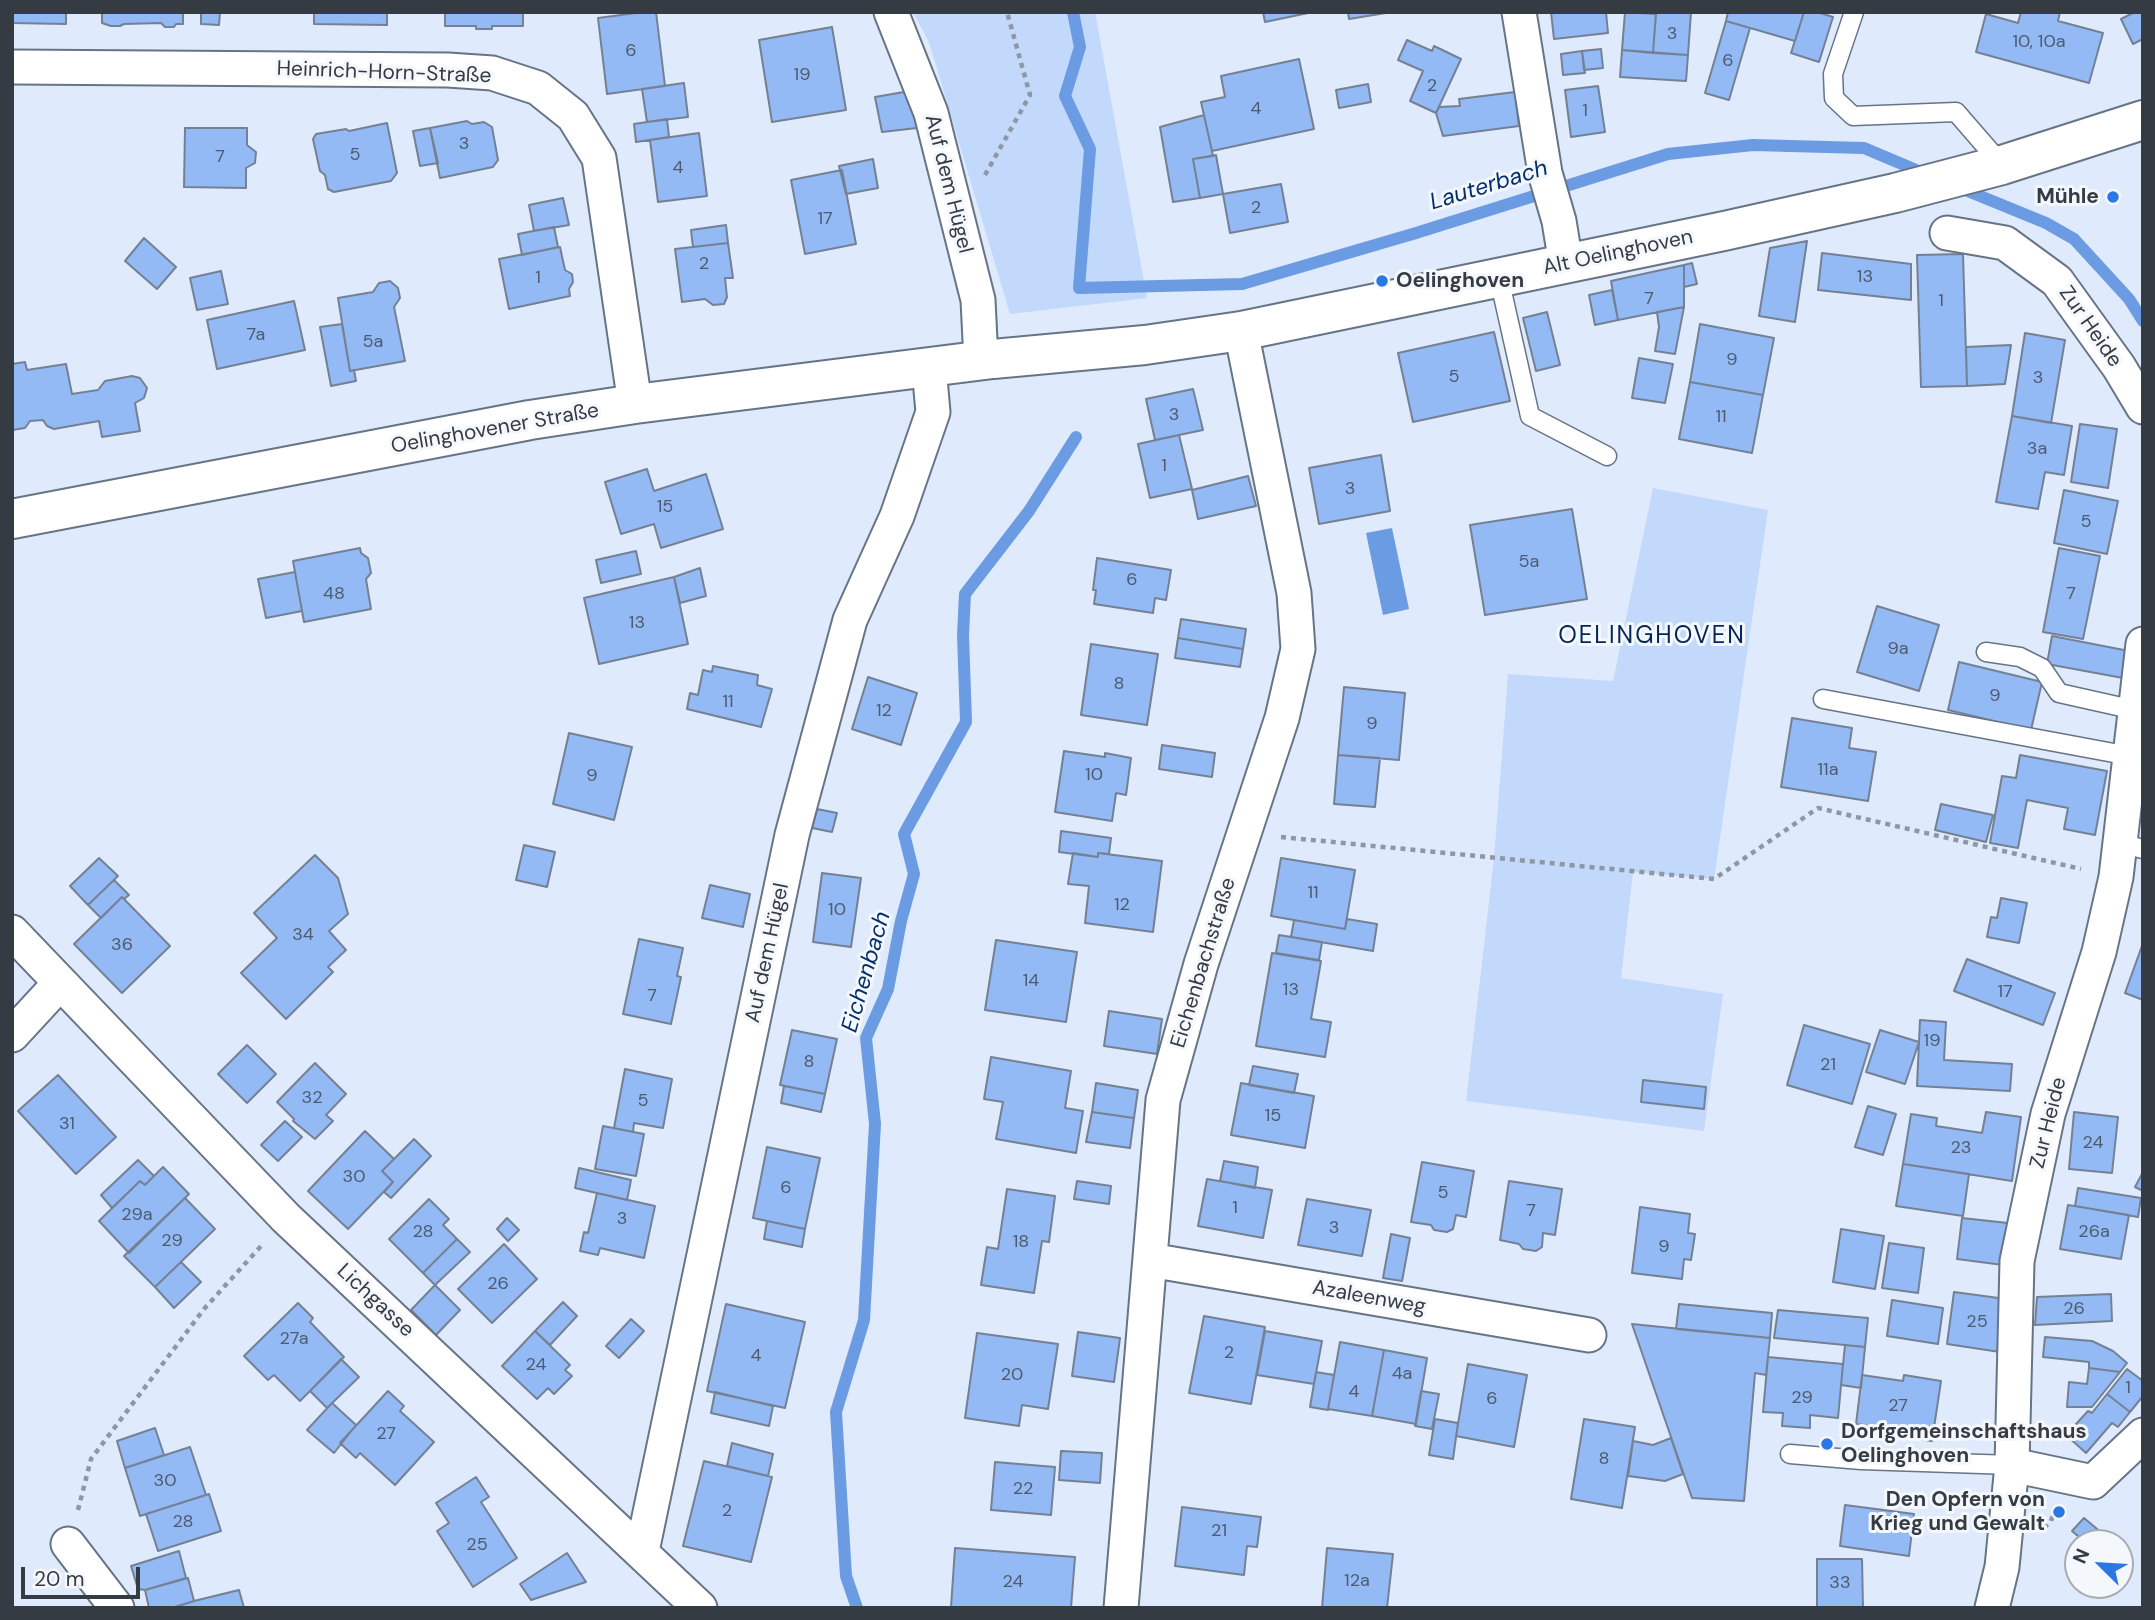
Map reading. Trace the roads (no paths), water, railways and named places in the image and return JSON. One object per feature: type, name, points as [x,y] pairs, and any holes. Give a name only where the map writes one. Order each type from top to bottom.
[{"type":"main road","name":"Alt Oelinghoven","points":[[981,361],[1145,345],[1241,331],[1895,194],[2140,130]]},
{"type":"main road","name":"Oelinghovener Straße","points":[[12,519],[516,423],[635,404],[981,361]]},
{"type":"street","name":"Auf dem Hügel","points":[[891,12],[931,113],[978,300],[981,361]]},
{"type":"street","points":[[1519,12],[1545,173],[1559,221],[1566,264]]},
{"type":"street","name":"Heinrich-Horn-Straße","points":[[12,67],[448,70],[492,73],[538,88],[572,116],[598,158],[635,404]]},
{"type":"street","name":"Zur Heide","points":[[1947,233],[2005,243],[2057,281],[2119,367],[2143,407]]},
{"type":"street","name":"Eichenbachstraße","points":[[1121,1608],[1163,1100],[1201,964],[1282,718],[1298,649],[1294,593],[1241,331]]},
{"type":"street","name":"Auf dem Hügel","points":[[642,1551],[792,835],[850,620],[897,516],[933,412],[929,368]]},
{"type":"street","name":"Zur Heide","points":[[1992,1608],[2002,1567],[2012,1465],[2017,1261],[2048,1114],[2099,952],[2116,877],[2131,846],[2130,756],[2143,644]]},
{"type":"street","name":"Lichgasse","points":[[12,932],[286,1218],[642,1551],[689,1604]]},
{"type":"street","points":[[12,1035],[60,983]]},
{"type":"street","name":"Azaleenweg","points":[[1150,1260],[1589,1335]]},
{"type":"street","points":[[2012,1465],[2093,1482],[2143,1435]]},
{"type":"street","points":[[68,1544],[117,1608]]},
{"type":"lane","points":[[1854,12],[1833,74],[1833,98],[1853,116],[1956,112],[2002,165]]},
{"type":"lane","points":[[1499,278],[1530,416],[1607,456]]},
{"type":"lane","points":[[1986,652],[2020,657],[2042,668],[2059,693],[2135,710]]},
{"type":"lane","points":[[1823,699],[2130,756]]},
{"type":"lane","points":[[1790,1454],[1874,1461],[2012,1465]]},
{"type":"water","points":[[1392,528],[1409,609],[1383,615],[1366,533]]},
{"type":"waterway","name":"Lauterbach","points":[[1073,12],[1080,47],[1065,96],[1090,149],[1079,288],[1242,284],[1668,154],[1753,145],[1864,148],[1928,175]]},
{"type":"waterway","name":"Lauterbach","points":[[1958,187],[2046,223],[2074,239],[2129,299],[2143,321]]},
{"type":"waterway","name":"Eichenbach","points":[[857,1608],[846,1576],[836,1412],[864,1320],[875,1124],[866,1038],[888,989],[901,921],[914,874],[904,834],[966,722],[963,635],[965,594],[1029,511],[1076,437]]},
{"type":"place","name":"Mühle","points":[[2113,197]]},
{"type":"place","name":"Oelinghoven","points":[[1382,281]]},
{"type":"place","name":"Dorfgemeinschaftshaus Oelinghoven","points":[[1827,1444]]},
{"type":"place","name":"Den Opfern von Krieg und Gewalt","points":[[2059,1512]]},
{"type":"district","name":"OELINGHOVEN","points":[[1652,637]]}]
